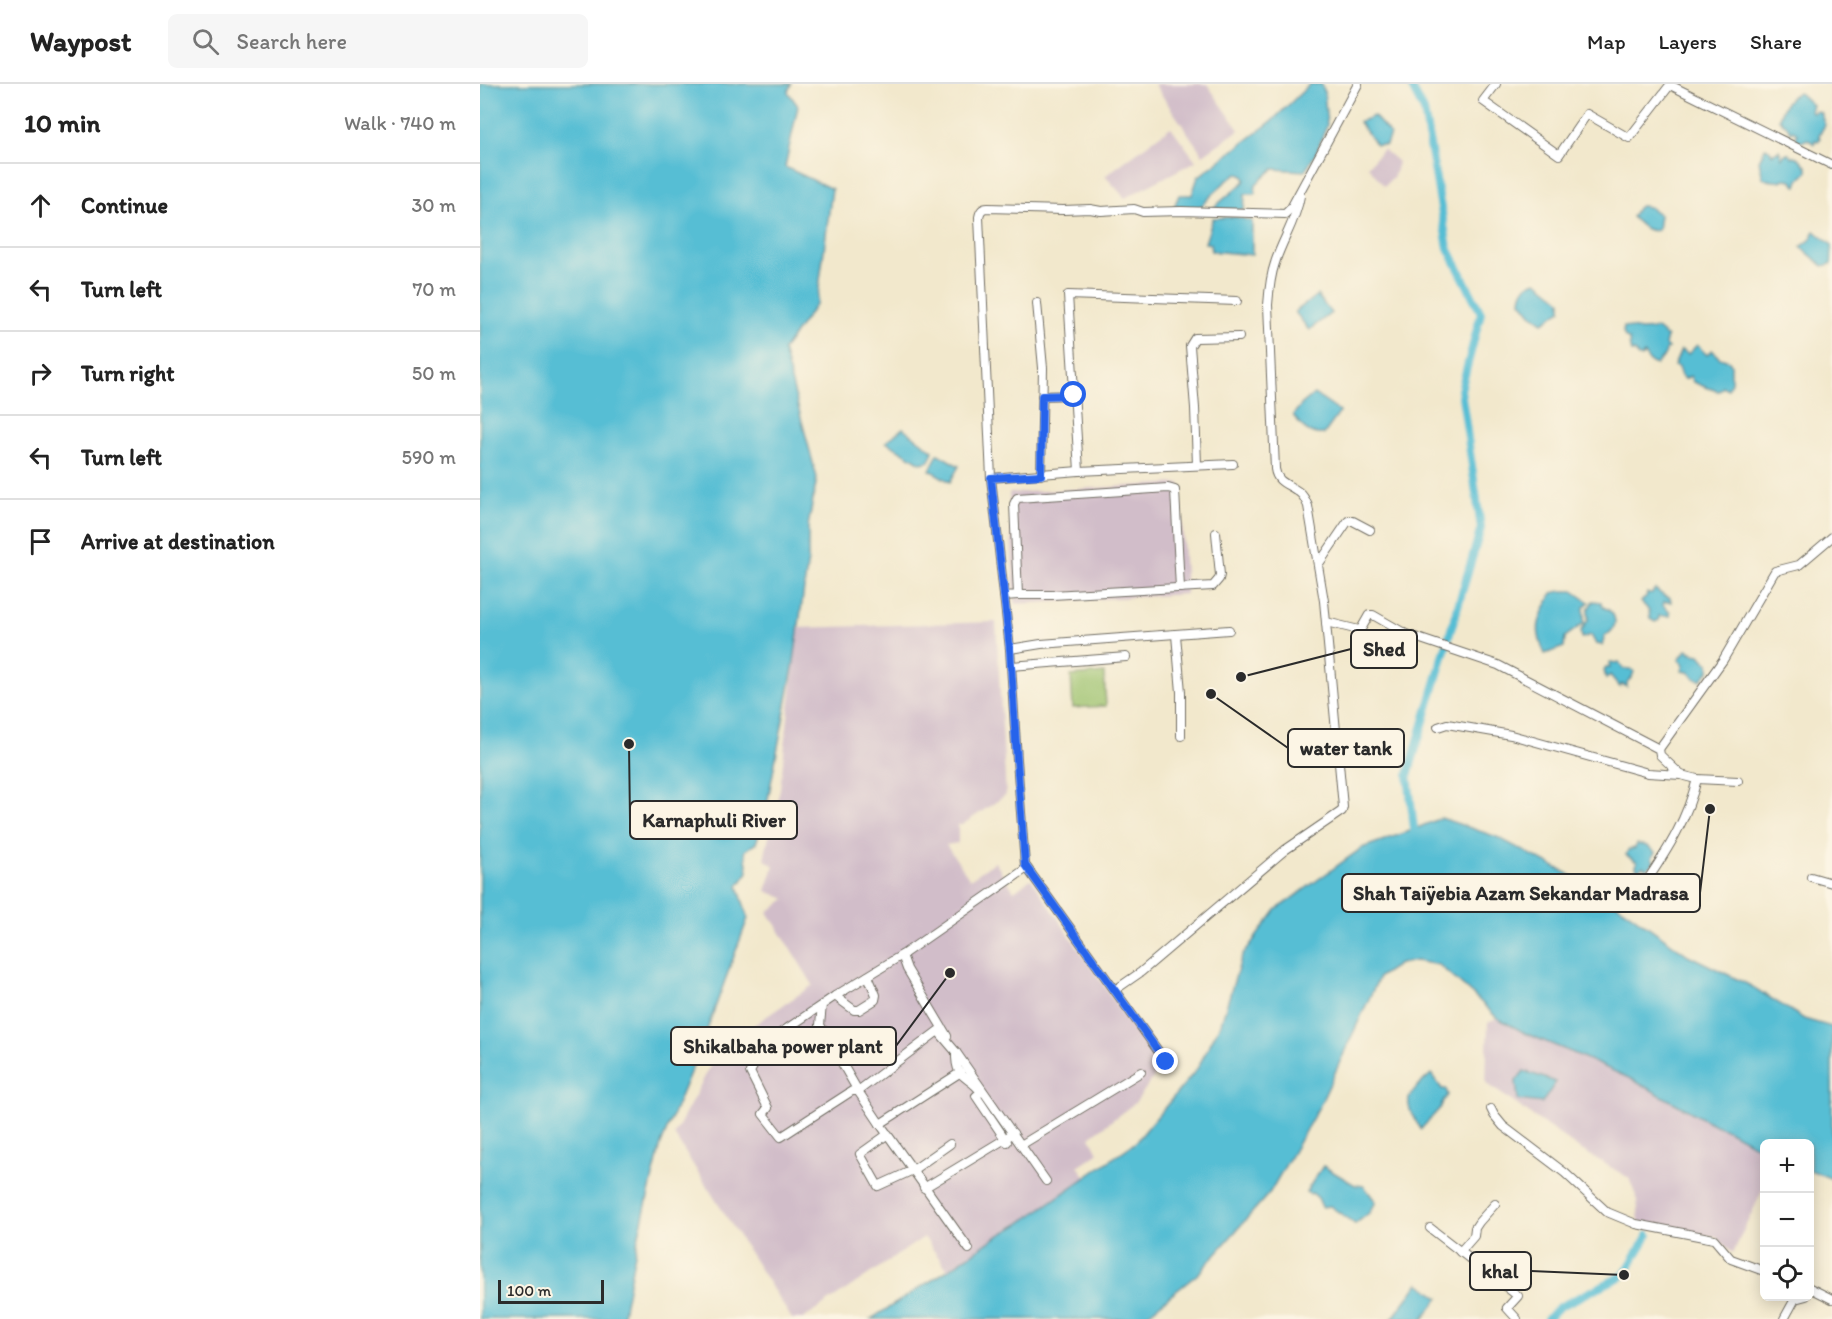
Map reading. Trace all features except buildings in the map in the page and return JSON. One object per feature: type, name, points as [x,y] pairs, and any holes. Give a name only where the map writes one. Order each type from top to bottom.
[{"type":"street","points":[[1166,1062],[1025,865],[1010,649],[991,478],[980,211],[984,208],[1101,211],[1134,209],[1143,212],[1285,214],[1291,208],[1358,84]]},
{"type":"street","points":[[1496,84],[1483,100],[1559,155],[1587,114],[1629,138],[1670,85],[1832,165]]},
{"type":"street","points":[[1115,990],[1141,972],[1285,850],[1342,811],[1326,622],[1306,500],[1302,494],[1276,477],[1268,305],[1270,279],[1296,214],[1301,188]]},
{"type":"street","points":[[1079,471],[1068,295],[1238,301]]},
{"type":"street","points":[[1037,303],[1043,368],[1041,475]]},
{"type":"street","points":[[1197,465],[1190,346],[1195,338],[1239,337]]},
{"type":"street","points":[[1042,396],[1074,395]]},
{"type":"street","points":[[991,478],[1079,471],[1233,464]]},
{"type":"street","points":[[1018,595],[1014,504],[1017,498],[1168,488],[1175,490],[1180,588]]},
{"type":"street","points":[[1318,565],[1348,521],[1353,521],[1370,530]]},
{"type":"street","points":[[1004,596],[1213,586],[1220,575],[1216,533]]},
{"type":"street","points":[[1681,775],[1660,755],[1659,749],[1723,660],[1775,571],[1800,565],[1832,537]]},
{"type":"street","points":[[1326,622],[1359,630],[1369,615],[1372,615],[1406,634],[1498,665],[1659,749]]},
{"type":"street","points":[[1010,649],[1041,644],[1229,630]]},
{"type":"street","points":[[1176,635],[1181,736]]},
{"type":"street","points":[[1011,666],[1126,657]]},
{"type":"street","points":[[1438,727],[1447,724],[1511,735],[1648,773],[1738,781]]},
{"type":"street","points":[[1646,882],[1669,848],[1691,805],[1697,779]]},
{"type":"street","points":[[1006,1141],[976,1096],[981,1092],[975,1084],[967,1082],[956,1066],[956,1052],[938,1031],[858,1091],[852,1091],[781,1137],[763,1114],[768,1108],[750,1072],[755,1063],[772,1051],[782,1032],[902,955],[1027,868]]},
{"type":"street","points":[[1811,877],[1832,883]]},
{"type":"street","points":[[902,955],[907,969],[956,1052],[1046,1181]]},
{"type":"street","points":[[835,996],[854,1011],[859,1010],[875,1000],[876,995],[868,976]]},
{"type":"street","points":[[822,1005],[819,1025],[858,1091],[969,1249]]},
{"type":"street","points":[[880,1124],[960,1072]]},
{"type":"street","points":[[1021,1145],[1141,1072]]},
{"type":"street","points":[[1491,1109],[1503,1126],[1565,1173],[1607,1212],[1636,1224],[1714,1239],[1731,1258],[1760,1269]]},
{"type":"street","points":[[924,1188],[1006,1141],[1013,1133]]},
{"type":"street","points":[[888,1134],[860,1154],[878,1186],[913,1170],[950,1144]]},
{"type":"street","points":[[1460,1252],[1474,1236],[1479,1222],[1495,1204]]},
{"type":"street","points":[[1430,1228],[1518,1296],[1507,1308],[1517,1319]]},
{"type":"street","points":[[1814,1290],[1830,1296]]},
{"type":"street","points":[[1814,1296],[1830,1296]]},
{"type":"street","points":[[1784,1319],[1794,1301]]},
{"type":"shaded area","points":[[1154,84],[1207,84],[1239,130],[1203,155]]},
{"type":"shaded area","points":[[1171,127],[1196,161],[1125,198],[1105,176]]},
{"type":"shaded area","points":[[1383,149],[1398,162],[1394,176],[1384,186],[1368,166]]},
{"type":"shaded area","points":[[1180,483],[1186,594],[1015,604],[1009,493]]},
{"type":"shaded area","points":[[996,622],[1006,795],[962,825],[958,825],[958,843],[946,845],[970,879],[995,862],[1014,891],[1031,879],[1160,1068],[1136,1102],[1090,1137],[1098,1153],[1078,1166],[1086,1177],[1019,1224],[948,1270],[924,1237],[803,1319],[792,1319],[674,1135],[720,1048],[813,985],[768,912],[786,899],[766,891],[774,866],[764,859],[780,789],[798,628]]},
{"type":"shaded area","points":[[1497,1018],[1527,1034],[1631,1079],[1760,1148],[1760,1196],[1733,1253],[1716,1237],[1639,1223],[1637,1199],[1629,1178],[1578,1148],[1486,1083],[1488,1022]]},
{"type":"green space","points":[[1104,673],[1106,706],[1073,708],[1071,676]]},
{"type":"water","points":[[480,84],[791,84],[788,92],[798,106],[785,167],[832,189],[817,303],[783,350],[817,478],[808,526],[808,559],[793,668],[764,820],[756,843],[745,851],[748,872],[738,886],[748,918],[702,1043],[661,1144],[638,1238],[622,1319],[480,1319]]},
{"type":"water","points":[[1310,84],[1321,84],[1324,90],[1327,125],[1316,153],[1305,171],[1273,169],[1256,184],[1255,194],[1245,194],[1244,210],[1213,208],[1244,182],[1242,175],[1237,174],[1226,181],[1199,208],[1174,207],[1179,195],[1192,195],[1198,177],[1272,121]]},
{"type":"water","points":[[1799,93],[1812,105],[1810,111],[1812,113],[1820,112],[1825,125],[1819,135],[1820,139],[1815,140],[1814,144],[1808,139],[1801,142],[1796,140],[1797,133],[1793,130],[1791,132],[1779,119],[1788,100]]},
{"type":"water","points":[[1374,116],[1390,134],[1386,145],[1376,145],[1359,122]]},
{"type":"water","points":[[1765,148],[1769,149],[1772,154],[1779,150],[1782,158],[1785,154],[1789,154],[1799,158],[1807,167],[1807,172],[1799,180],[1797,186],[1792,180],[1774,181],[1763,178],[1759,161]]},
{"type":"water","points":[[1649,207],[1660,215],[1658,230],[1647,229],[1632,217],[1637,208]]},
{"type":"water","points":[[1236,217],[1252,221],[1252,255],[1211,251],[1211,244],[1205,243],[1213,218]]},
{"type":"water","points":[[1815,231],[1832,245],[1831,264],[1823,266],[1801,247],[1810,240]]},
{"type":"water","points":[[1537,281],[1561,300],[1561,310],[1543,322],[1531,314],[1521,301],[1525,288]]},
{"type":"water","points":[[1317,295],[1331,313],[1309,330],[1295,312]]},
{"type":"water","points":[[1624,327],[1641,330],[1657,329],[1667,337],[1665,345],[1668,348],[1664,357],[1656,365],[1650,362],[1644,354],[1638,357],[1635,351],[1632,352],[1630,349],[1629,340],[1623,332]]},
{"type":"water","points":[[1697,345],[1707,355],[1712,350],[1720,358],[1729,361],[1731,382],[1728,389],[1723,387],[1719,391],[1713,390],[1693,382],[1690,376],[1685,379],[1681,376],[1678,367],[1674,366],[1681,350],[1688,354]]},
{"type":"water","points":[[1314,394],[1340,412],[1324,434],[1310,432],[1293,415]]},
{"type":"water","points":[[903,428],[933,451],[929,461],[921,463],[886,442]]},
{"type":"water","points":[[938,454],[959,466],[950,482],[930,470]]},
{"type":"water","points":[[1655,589],[1670,598],[1671,602],[1664,602],[1663,605],[1670,616],[1659,616],[1659,620],[1655,622],[1650,619],[1649,610],[1641,602],[1647,593],[1652,593]]},
{"type":"water","points":[[1573,591],[1589,602],[1584,607],[1584,623],[1565,637],[1564,647],[1545,654],[1539,636],[1539,622],[1552,593]]},
{"type":"water","points":[[1593,601],[1601,602],[1603,607],[1612,613],[1615,621],[1613,629],[1605,636],[1602,645],[1596,644],[1591,635],[1582,638],[1581,631],[1588,620],[1588,609]]},
{"type":"water","points":[[1686,650],[1700,655],[1709,663],[1709,671],[1701,680],[1682,671],[1684,665],[1679,660]]},
{"type":"water","points":[[1611,662],[1619,662],[1623,669],[1634,671],[1627,682],[1627,687],[1622,684],[1620,687],[1610,675],[1606,679],[1604,670],[1610,667]]},
{"type":"water","points":[[1441,818],[1497,837],[1591,886],[1688,955],[1751,986],[1804,1019],[1832,1027],[1832,1179],[1814,1172],[1814,1139],[1760,1139],[1760,1148],[1631,1079],[1527,1034],[1497,1018],[1439,965],[1416,961],[1399,964],[1379,977],[1320,1105],[1270,1192],[1199,1273],[1141,1319],[871,1319],[1019,1224],[1136,1142],[1197,1069],[1221,1023],[1242,956],[1276,910],[1362,848]]},
{"type":"water","points":[[1637,844],[1647,846],[1655,852],[1652,858],[1654,862],[1646,869],[1643,866],[1638,870],[1637,862],[1626,855],[1628,850],[1635,848]]},
{"type":"water","points":[[1524,1071],[1556,1082],[1542,1103],[1518,1100],[1516,1081]]},
{"type":"water","points":[[1431,1074],[1442,1089],[1446,1089],[1448,1095],[1441,1107],[1421,1129],[1411,1111],[1409,1099],[1416,1088]]},
{"type":"water","points":[[1323,1166],[1355,1185],[1364,1186],[1376,1202],[1369,1213],[1355,1224],[1330,1206],[1322,1207],[1318,1198],[1306,1192]]},
{"type":"water","points":[[1419,1283],[1439,1298],[1423,1319],[1392,1319]]},
{"type":"waterway","points":[[1410,84],[1424,111],[1448,248],[1481,313],[1461,390],[1481,528],[1408,775],[1415,838]]},
{"type":"waterway","points":[[1547,1319],[1559,1307],[1624,1275],[1648,1235]]},
{"type":"place","name":"Shed","points":[[1241,677]]},
{"type":"place","name":"water tank","points":[[1211,694]]},
{"type":"place","name":"Karnaphuli River","points":[[629,744]]},
{"type":"place","name":"Shah Taiÿebia Azam Sekandar Madrasa","points":[[1710,809]]},
{"type":"place","name":"Shikalbaha power plant","points":[[950,973]]},
{"type":"place","name":"khal","points":[[1624,1275]]},
{"type":"route","points":[[1074,395],[1042,396],[1041,475],[991,478],[1010,649],[1025,865],[1166,1062]]}]
